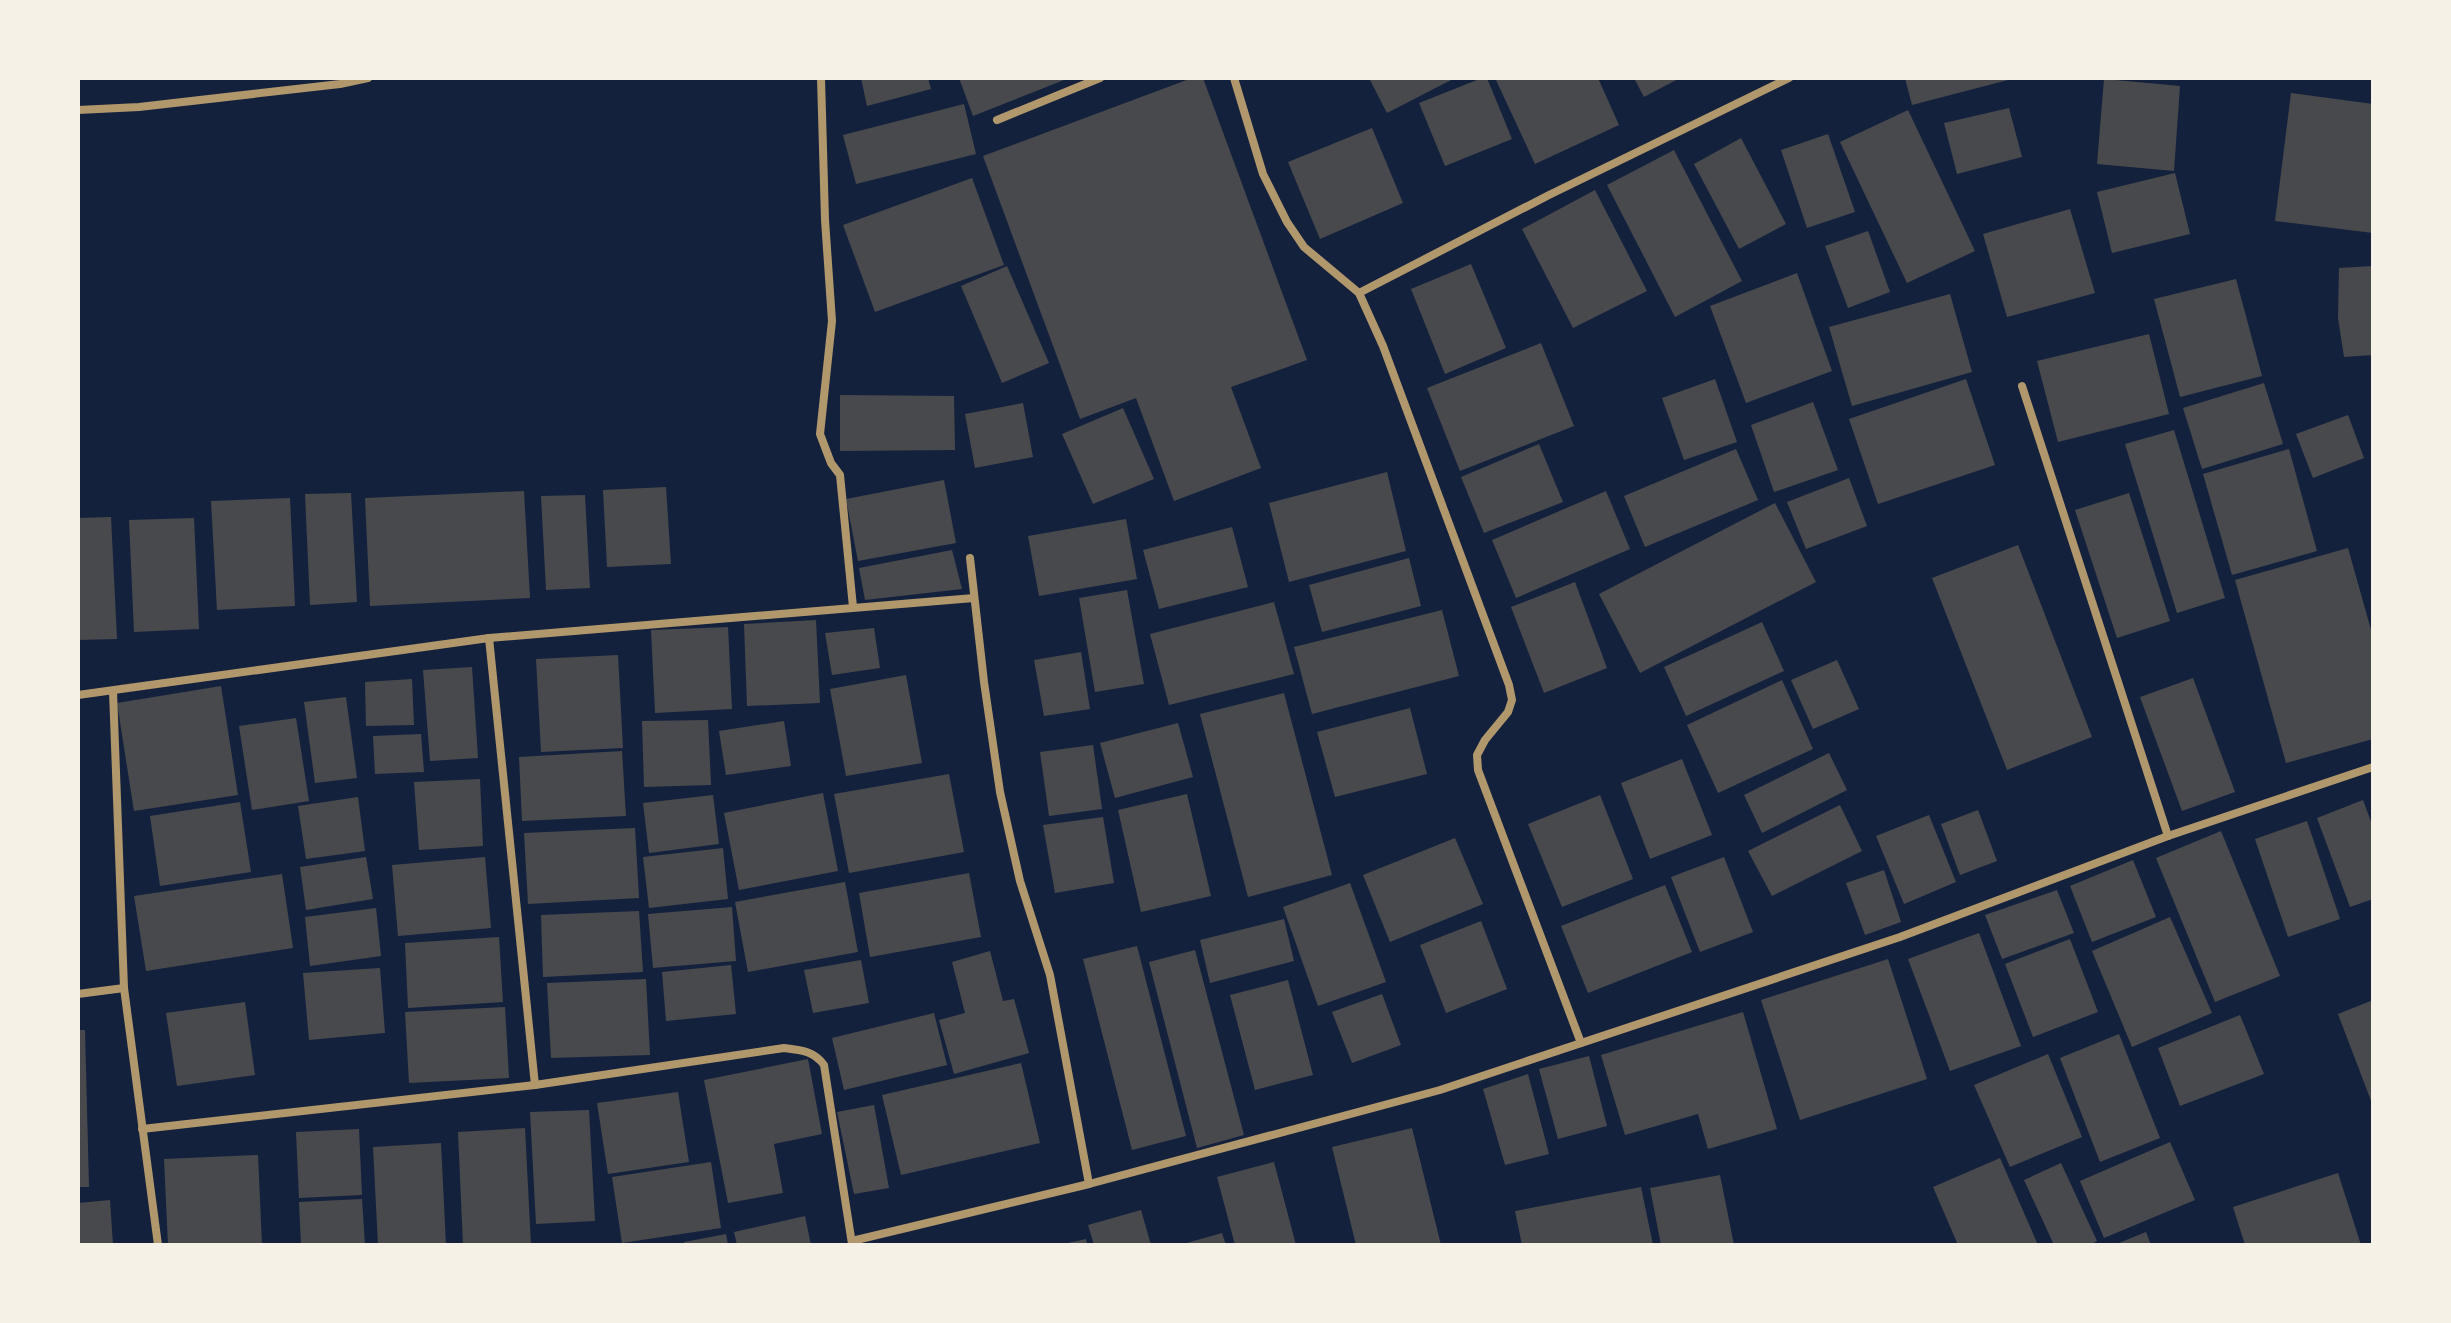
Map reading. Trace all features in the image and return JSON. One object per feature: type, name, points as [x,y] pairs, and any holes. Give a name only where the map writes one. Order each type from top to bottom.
[{"type":"street","points":[[78,110],[139,107],[368,78]]},
{"type":"street","points":[[821,78],[825,220],[832,321],[820,434],[831,463],[840,475],[853,607]]},
{"type":"street","points":[[997,120],[1100,78]]},
{"type":"street","points":[[1234,78],[1263,174],[1287,222],[1304,247],[1359,293],[1383,346],[1509,685],[1512,700],[1508,712],[1477,755],[1478,770],[1581,1043]]},
{"type":"street","points":[[1359,293],[1549,195],[1789,78]]},
{"type":"street","points":[[2022,386],[2168,836]]},
{"type":"street","points":[[970,558],[1000,792],[1020,881],[1050,975],[1089,1184]]},
{"type":"street","points":[[78,695],[489,638],[974,598]]},
{"type":"street","points":[[489,638],[535,1085]]},
{"type":"street","points":[[113,691],[124,988],[158,1245]]},
{"type":"street","points":[[142,1129],[535,1085],[784,1048],[813,1054],[826,1072],[852,1243],[1089,1184],[1440,1090],[1900,937],[2168,836],[2373,767]]},
{"type":"street","points":[[78,994],[124,988]]},
{"type":"building","points":[[861,78],[928,78],[931,89],[867,106]]},
{"type":"building","points":[[959,78],[1069,78],[973,116]]},
{"type":"building","points":[[1192,78],[1203,78],[1307,360],[1231,387],[1261,468],[1174,501],[1136,398],[1080,419],[983,156]]},
{"type":"building","points":[[1369,78],[1455,78],[1387,113]]},
{"type":"building","points":[[1487,78],[1512,139],[1445,166],[1419,103]]},
{"type":"building","points":[[1598,78],[1619,125],[1535,164],[1496,80]]},
{"type":"building","points":[[1634,78],[1680,78],[1644,97]]},
{"type":"building","points":[[1905,78],[2012,78],[2012,79],[1912,105]]},
{"type":"building","points":[[2104,79],[2180,86],[2174,171],[2097,164]]},
{"type":"building","points":[[2291,93],[2373,104],[2373,233],[2275,221]]},
{"type":"building","points":[[964,104],[976,154],[856,184],[843,135]]},
{"type":"building","points":[[2009,108],[2022,157],[1957,174],[1944,123]]},
{"type":"building","points":[[1908,110],[1975,251],[1907,283],[1840,142]]},
{"type":"building","points":[[1372,128],[1403,203],[1320,239],[1288,162]]},
{"type":"building","points":[[1828,134],[1855,212],[1807,228],[1781,150]]},
{"type":"building","points":[[1741,138],[1786,224],[1739,249],[1694,164]]},
{"type":"building","points":[[1674,150],[1742,281],[1675,317],[1607,185]]},
{"type":"building","points":[[2175,173],[2190,234],[2112,253],[2097,192]]},
{"type":"building","points":[[972,178],[1004,265],[875,312],[843,225]]},
{"type":"building","points":[[1595,190],[1647,291],[1573,328],[1522,229]]},
{"type":"building","points":[[2070,209],[2095,293],[2007,317],[1983,234]]},
{"type":"building","points":[[1868,231],[1890,292],[1848,308],[1825,246]]},
{"type":"building","points":[[1471,264],[1506,348],[1445,374],[1411,289]]},
{"type":"building","points":[[1007,266],[1049,363],[1002,383],[961,286]]},
{"type":"building","points":[[2373,266],[2373,355],[2344,357],[2338,318],[2339,268]]},
{"type":"building","points":[[1797,273],[1832,371],[1746,403],[1710,306]]},
{"type":"building","points":[[2236,279],[2262,376],[2180,397],[2154,299]]},
{"type":"building","points":[[1950,294],[1972,372],[1852,406],[1829,327]]},
{"type":"building","points":[[2149,334],[2169,414],[2058,442],[2037,361]]},
{"type":"building","points":[[1541,343],[1574,426],[1460,471],[1427,388]]},
{"type":"building","points":[[1715,379],[1737,442],[1684,460],[1662,398]]},
{"type":"building","points":[[1966,379],[1995,465],[1878,504],[1849,419]]},
{"type":"building","points":[[2264,383],[2283,444],[2202,469],[2183,408]]},
{"type":"building","points":[[840,395],[954,396],[955,450],[840,451]]},
{"type":"building","points":[[1813,402],[1838,470],[1774,492],[1751,425]]},
{"type":"building","points":[[1023,403],[1033,457],[975,468],[965,414]]},
{"type":"building","points":[[1123,408],[1154,479],[1093,504],[1062,434]]},
{"type":"building","points":[[2348,415],[2364,458],[2313,478],[2296,434]]},
{"type":"building","points":[[2174,430],[2225,598],[2177,613],[2125,444]]},
{"type":"building","points":[[1539,444],[1563,502],[1484,533],[1461,477]]},
{"type":"building","points":[[1736,449],[1758,500],[1645,547],[1624,496]]},
{"type":"building","points":[[2289,449],[2317,551],[2232,575],[2203,474]]},
{"type":"building","points":[[1387,472],[1406,551],[1289,582],[1269,503]]},
{"type":"building","points":[[1849,478],[1867,526],[1806,549],[1787,502]]},
{"type":"building","points":[[944,480],[956,543],[858,561],[846,499]]},
{"type":"building","points":[[666,487],[671,564],[607,567],[603,490]]},
{"type":"building","points":[[524,491],[530,598],[370,606],[365,498]]},
{"type":"building","points":[[1606,491],[1630,549],[1516,598],[1492,540]]},
{"type":"building","points":[[351,493],[357,602],[310,605],[305,494]]},
{"type":"building","points":[[2129,493],[2170,621],[2117,638],[2075,510]]},
{"type":"building","points":[[585,495],[590,588],[546,590],[541,496]]},
{"type":"building","points":[[290,498],[295,606],[217,610],[211,501]]},
{"type":"building","points":[[1775,503],[1816,582],[1640,673],[1599,594]]},
{"type":"building","points":[[111,517],[117,639],[78,640],[78,518]]},
{"type":"building","points":[[194,518],[199,629],[134,632],[129,520]]},
{"type":"building","points":[[1126,519],[1137,579],[1039,596],[1028,536]]},
{"type":"building","points":[[1232,527],[1248,587],[1159,609],[1143,550]]},
{"type":"building","points":[[2018,545],[2092,737],[2007,770],[1932,578]]},
{"type":"building","points":[[2348,548],[2373,637],[2373,739],[2286,763],[2235,580]]},
{"type":"building","points":[[952,550],[962,589],[865,600],[859,568]]},
{"type":"building","points":[[1409,558],[1421,606],[1322,632],[1309,585]]},
{"type":"building","points":[[1575,582],[1607,668],[1544,693],[1511,607]]},
{"type":"building","points":[[1127,590],[1144,684],[1095,692],[1079,598]]},
{"type":"building","points":[[1274,602],[1294,674],[1169,705],[1150,634]]},
{"type":"building","points":[[1442,610],[1459,676],[1312,714],[1294,647]]},
{"type":"building","points":[[816,620],[820,703],[747,706],[744,624]]},
{"type":"building","points":[[1762,622],[1784,671],[1686,716],[1664,667]]},
{"type":"building","points":[[728,627],[732,709],[655,713],[651,630]]},
{"type":"building","points":[[874,628],[880,668],[832,675],[825,633]]},
{"type":"building","points":[[1081,652],[1090,709],[1044,716],[1034,660]]},
{"type":"building","points":[[618,655],[623,748],[541,752],[536,659]]},
{"type":"building","points":[[1837,660],[1859,709],[1813,729],[1791,680]]},
{"type":"building","points":[[472,667],[478,758],[430,761],[423,670]]},
{"type":"building","points":[[906,675],[922,763],[846,776],[830,689]]},
{"type":"building","points":[[2193,678],[2235,792],[2182,811],[2140,697]]},
{"type":"building","points":[[412,679],[414,725],[366,726],[365,682]]},
{"type":"building","points":[[1782,680],[1813,749],[1718,793],[1687,725]]},
{"type":"building","points":[[221,686],[238,795],[134,811],[117,703]]},
{"type":"building","points":[[1284,693],[1332,875],[1248,897],[1200,714]]},
{"type":"building","points":[[346,697],[357,778],[315,783],[304,702]]},
{"type":"building","points":[[1410,708],[1427,774],[1335,797],[1317,732]]},
{"type":"building","points":[[296,718],[309,801],[252,810],[239,726]]},
{"type":"building","points":[[708,720],[711,785],[644,787],[642,721]]},
{"type":"building","points":[[784,721],[791,766],[726,775],[719,731]]},
{"type":"building","points":[[1178,723],[1193,777],[1115,798],[1100,743]]},
{"type":"building","points":[[421,734],[424,772],[375,774],[373,736]]},
{"type":"building","points":[[1093,745],[1102,809],[1049,816],[1040,752]]},
{"type":"building","points":[[622,751],[626,816],[522,821],[519,757]]},
{"type":"building","points":[[1829,753],[1847,790],[1762,833],[1744,795]]},
{"type":"building","points":[[1682,759],[1712,835],[1650,859],[1621,783]]},
{"type":"building","points":[[949,774],[964,852],[849,873],[834,794]]},
{"type":"building","points":[[480,779],[483,846],[419,850],[414,782]]},
{"type":"building","points":[[823,793],[838,871],[739,890],[724,813]]},
{"type":"building","points":[[1187,794],[1211,896],[1141,912],[1118,810]]},
{"type":"building","points":[[713,795],[719,844],[649,853],[643,803]]},
{"type":"building","points":[[1600,795],[1633,879],[1562,907],[1528,824]]},
{"type":"building","points":[[358,797],[365,851],[306,859],[298,806]]},
{"type":"building","points":[[2363,800],[2373,827],[2373,899],[2350,907],[2317,818]]},
{"type":"building","points":[[240,802],[251,872],[160,886],[150,816]]},
{"type":"building","points":[[1840,805],[1862,851],[1772,896],[1748,851]]},
{"type":"building","points":[[1978,810],[1997,861],[1960,875],[1941,824]]},
{"type":"building","points":[[1929,815],[1956,882],[1904,904],[1876,836]]},
{"type":"building","points":[[1103,817],[1114,883],[1055,893],[1043,825]]},
{"type":"building","points":[[2307,821],[2340,919],[2288,937],[2255,839]]},
{"type":"building","points":[[635,828],[639,898],[528,904],[524,833]]},
{"type":"building","points":[[2221,831],[2280,976],[2215,1002],[2156,858]]},
{"type":"building","points":[[1455,838],[1483,904],[1390,942],[1363,875]]},
{"type":"building","points":[[723,848],[728,899],[649,908],[643,857]]},
{"type":"building","points":[[366,857],[373,899],[306,910],[300,867]]},
{"type":"building","points":[[485,857],[491,928],[398,936],[392,865]]},
{"type":"building","points":[[1724,857],[1753,932],[1700,952],[1671,877]]},
{"type":"building","points":[[2133,860],[2156,917],[2092,942],[2070,886]]},
{"type":"building","points":[[1884,870],[1901,922],[1865,935],[1846,883]]},
{"type":"building","points":[[969,873],[981,937],[870,957],[859,893]]},
{"type":"building","points":[[282,874],[293,948],[146,971],[134,896]]},
{"type":"building","points":[[845,882],[858,952],[748,972],[735,902]]},
{"type":"building","points":[[1350,883],[1386,982],[1318,1006],[1283,907]]},
{"type":"building","points":[[1665,885],[1692,952],[1588,993],[1561,926]]},
{"type":"building","points":[[2057,890],[2074,933],[2002,959],[1985,915]]},
{"type":"building","points":[[732,907],[736,961],[653,968],[648,914]]},
{"type":"building","points":[[376,908],[381,956],[310,966],[305,917]]},
{"type":"building","points":[[639,911],[643,972],[543,977],[541,915]]},
{"type":"building","points":[[2170,917],[2212,1013],[2132,1047],[2092,951]]},
{"type":"building","points":[[1284,919],[1294,961],[1210,983],[1200,940]]},
{"type":"building","points":[[1481,921],[1507,989],[1446,1013],[1420,945]]},
{"type":"building","points":[[1979,933],[2021,1046],[1950,1071],[1908,959]]},
{"type":"building","points":[[499,937],[503,1002],[408,1008],[405,943]]},
{"type":"building","points":[[2070,939],[2098,1012],[2033,1037],[2005,964]]},
{"type":"building","points":[[1137,946],[1186,1136],[1132,1150],[1083,959]]},
{"type":"building","points":[[1195,950],[1244,1135],[1197,1148],[1149,962]]},
{"type":"building","points":[[990,951],[1003,1001],[1014,999],[1029,1053],[954,1074],[939,1020],[965,1013],[952,962]]},
{"type":"building","points":[[1888,959],[1927,1079],[1800,1120],[1761,1000]]},
{"type":"building","points":[[861,960],[869,1003],[813,1013],[804,970]]},
{"type":"building","points":[[731,965],[736,1014],[666,1021],[662,972]]},
{"type":"building","points":[[380,968],[385,1033],[309,1040],[303,973]]},
{"type":"building","points":[[646,979],[650,1055],[551,1058],[547,983]]},
{"type":"building","points":[[1288,980],[1313,1075],[1255,1090],[1230,995]]},
{"type":"building","points":[[1382,994],[1401,1045],[1352,1063],[1332,1012]]},
{"type":"building","points":[[2373,1000],[2373,1106],[2338,1014]]},
{"type":"building","points":[[245,1002],[255,1075],[177,1086],[166,1013]]},
{"type":"building","points":[[505,1007],[509,1078],[409,1083],[405,1012]]},
{"type":"building","points":[[1743,1012],[1777,1129],[1708,1149],[1698,1114],[1625,1135],[1601,1055]]},
{"type":"building","points":[[934,1013],[947,1065],[844,1090],[832,1038]]},
{"type":"building","points":[[2240,1015],[2264,1074],[2180,1106],[2158,1048]]},
{"type":"building","points":[[78,1030],[85,1030],[89,1187],[78,1187]]},
{"type":"building","points":[[2119,1034],[2160,1138],[2100,1162],[2060,1058]]},
{"type":"building","points":[[2048,1054],[2082,1137],[2010,1167],[1974,1085]]},
{"type":"building","points":[[1589,1056],[1607,1126],[1558,1139],[1539,1069]]},
{"type":"building","points":[[808,1059],[822,1134],[774,1144],[783,1193],[728,1203],[704,1080]]},
{"type":"building","points":[[1021,1063],[1040,1143],[901,1175],[882,1095]]},
{"type":"building","points":[[1528,1074],[1549,1154],[1505,1165],[1483,1089]]},
{"type":"building","points":[[678,1092],[689,1162],[608,1174],[597,1103]]},
{"type":"building","points":[[874,1105],[889,1188],[854,1194],[837,1112]]},
{"type":"building","points":[[589,1110],[595,1221],[536,1224],[530,1112]]},
{"type":"building","points":[[525,1128],[531,1245],[463,1245],[458,1132]]},
{"type":"building","points":[[1412,1128],[1441,1245],[1356,1245],[1332,1147]]},
{"type":"building","points":[[359,1129],[362,1195],[299,1198],[296,1132]]},
{"type":"building","points":[[2170,1142],[2195,1200],[2104,1238],[2080,1181]]},
{"type":"building","points":[[441,1143],[446,1245],[378,1245],[373,1147]]},
{"type":"building","points":[[258,1155],[262,1245],[168,1245],[164,1159]]},
{"type":"building","points":[[2000,1158],[2038,1245],[1958,1245],[1933,1187]]},
{"type":"building","points":[[711,1162],[721,1228],[622,1243],[612,1177]]},
{"type":"building","points":[[1274,1162],[1296,1245],[1235,1245],[1217,1177]]},
{"type":"building","points":[[2061,1163],[2097,1241],[2089,1245],[2054,1245],[2024,1180]]},
{"type":"building","points":[[2338,1173],[2361,1245],[2245,1245],[2233,1207]]},
{"type":"building","points":[[1720,1175],[1734,1245],[1661,1245],[1650,1188]]},
{"type":"building","points":[[1641,1187],[1653,1245],[1522,1245],[1515,1211]]},
{"type":"building","points":[[362,1199],[365,1245],[301,1245],[299,1202]]},
{"type":"building","points":[[110,1200],[113,1245],[78,1245],[78,1203]]},
{"type":"building","points":[[1141,1210],[1151,1245],[1094,1245],[1088,1225]]},
{"type":"building","points":[[805,1216],[811,1245],[737,1245],[734,1232]]},
{"type":"building","points":[[2146,1232],[2151,1245],[2114,1245]]},
{"type":"building","points":[[1222,1233],[1226,1245],[1183,1245],[1183,1244]]},
{"type":"building","points":[[726,1234],[728,1245],[684,1245],[684,1242]]},
{"type":"building","points":[[1086,1239],[1087,1245],[1063,1245],[1063,1244]]}]
